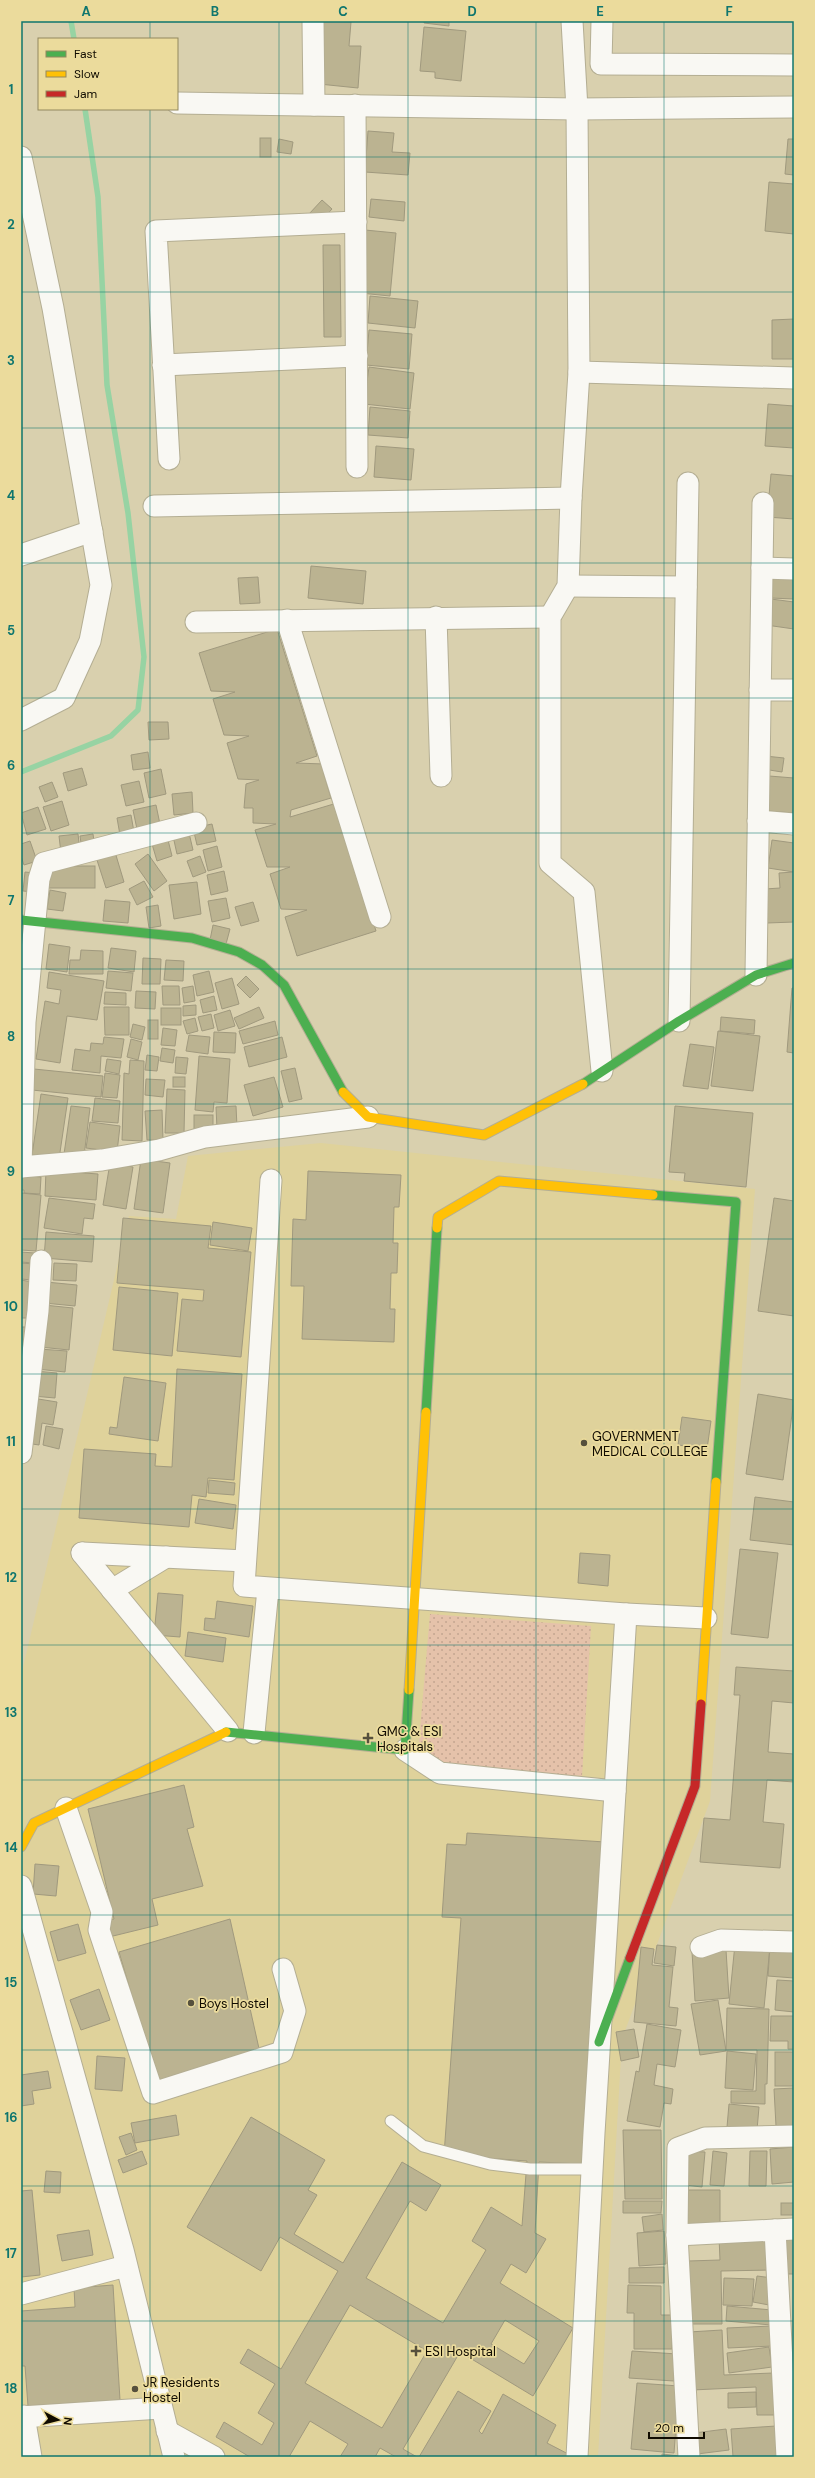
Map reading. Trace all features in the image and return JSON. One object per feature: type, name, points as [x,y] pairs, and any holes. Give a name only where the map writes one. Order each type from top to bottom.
[{"type":"street","points":[[313,21],[314,105]]},
{"type":"street","points":[[572,21],[577,109],[579,372],[570,498],[568,586],[550,617],[550,863],[584,892],[602,1071]]},
{"type":"street","points":[[602,21],[601,64],[794,65]]},
{"type":"street","points":[[178,103],[577,109],[794,107]]},
{"type":"street","points":[[355,105],[357,467]]},
{"type":"street","points":[[21,157],[53,308],[101,585],[90,641],[64,698],[21,720]]},
{"type":"street","points":[[169,459],[156,231],[356,222]]},
{"type":"street","points":[[163,365],[357,356]]},
{"type":"street","points":[[579,372],[794,378]]},
{"type":"street","points":[[679,1021],[688,483]]},
{"type":"street","points":[[154,506],[570,498]]},
{"type":"street","points":[[756,975],[762,503]]},
{"type":"street","points":[[21,555],[92,531]]},
{"type":"street","points":[[762,568],[794,569]]},
{"type":"street","points":[[568,586],[686,587]]},
{"type":"street","points":[[196,622],[436,617],[550,617]]},
{"type":"street","points":[[436,617],[441,776]]},
{"type":"street","points":[[287,620],[380,917]]},
{"type":"street","points":[[760,690],[794,690]]},
{"type":"street","points":[[758,821],[794,824]]},
{"type":"street","points":[[196,823],[44,864],[28,922],[23,1022],[21,1167],[102,1160],[159,1150],[205,1137],[368,1117],[484,1135],[571,1092],[679,1021],[756,975],[794,963]]},
{"type":"street","points":[[28,922],[192,938],[239,952],[262,965],[284,985],[342,1091],[368,1117]]},
{"type":"street","points":[[271,1180],[244,1586],[268,1589],[626,1614],[706,1618]]},
{"type":"street","points":[[405,1750],[438,1217],[499,1181],[736,1202],[695,1786],[599,2042]]},
{"type":"street","points":[[21,1453],[38,1311],[41,1261]]},
{"type":"street","points":[[228,1731],[82,1553],[245,1561]]},
{"type":"street","points":[[112,1590],[166,1557]]},
{"type":"street","points":[[254,1733],[268,1589]]},
{"type":"street","points":[[577,2457],[599,2042],[626,1614]]},
{"type":"street","points":[[21,1847],[28,1828],[66,1808],[228,1731],[405,1750],[440,1772],[615,1791]]},
{"type":"street","points":[[66,1808],[102,1912],[99,1930],[153,2093],[282,2052],[295,2010],[284,1969]]},
{"type":"street","points":[[21,1886],[126,2266],[174,2457]]},
{"type":"street","points":[[701,1947],[721,1940],[794,1942]]},
{"type":"street","points":[[689,2457],[678,2235],[678,2148],[705,2138],[794,2136]]},
{"type":"street","points":[[678,2235],[785,2229],[787,2457]]},
{"type":"street","points":[[21,2294],[126,2266]]},
{"type":"street","points":[[31,2457],[22,2416],[161,2408]]},
{"type":"street","points":[[168,2431],[214,2457]]},
{"type":"lane","points":[[391,2121],[423,2146],[490,2164],[530,2169],[592,2169]]},
{"type":"shaded area","name":"GMC & ESI Hospitals","points":[[321,1143],[755,1189],[710,1801],[622,2039],[598,2457],[21,2457],[21,1676],[129,1216],[176,1219],[188,1156]]},
{"type":"shaded area","points":[[430,1614],[591,1626],[582,1776],[417,1765]]},
{"type":"building","points":[[321,21],[351,22],[349,46],[361,46],[358,88],[319,84]]},
{"type":"building","points":[[424,21],[449,21],[449,26],[424,23]]},
{"type":"building","points":[[424,27],[466,31],[461,81],[435,78],[435,72],[420,71]]},
{"type":"building","points":[[368,131],[394,133],[392,152],[410,153],[408,175],[365,172]]},
{"type":"building","points":[[260,138],[271,138],[271,157],[260,157]]},
{"type":"building","points":[[279,139],[293,142],[291,154],[277,152]]},
{"type":"building","points":[[788,139],[794,139],[794,175],[785,174]]},
{"type":"building","points":[[769,182],[794,184],[794,234],[765,231]]},
{"type":"building","points":[[371,199],[405,202],[404,221],[369,217]]},
{"type":"building","points":[[322,200],[332,209],[319,223],[309,214]]},
{"type":"building","points":[[365,230],[396,233],[390,296],[360,293]]},
{"type":"building","points":[[323,245],[340,245],[341,337],[324,337]]},
{"type":"building","points":[[370,296],[418,301],[415,328],[368,323]]},
{"type":"building","points":[[794,319],[794,359],[772,359],[772,320]]},
{"type":"building","points":[[369,330],[412,334],[409,369],[366,365]]},
{"type":"building","points":[[369,367],[414,373],[410,409],[364,404]]},
{"type":"building","points":[[768,404],[794,406],[794,448],[765,446]]},
{"type":"building","points":[[370,407],[410,411],[408,438],[368,435]]},
{"type":"building","points":[[376,446],[414,449],[411,480],[374,477]]},
{"type":"building","points":[[771,474],[794,476],[794,519],[767,517]]},
{"type":"building","points":[[311,566],[366,571],[363,604],[308,598]]},
{"type":"building","points":[[773,576],[794,577],[794,599],[771,598]]},
{"type":"building","points":[[258,577],[260,603],[240,604],[238,578]]},
{"type":"building","points":[[771,599],[794,602],[794,629],[766,625]]},
{"type":"building","points":[[277,629],[317,756],[296,763],[324,764],[324,774],[331,798],[291,810],[290,817],[337,803],[376,931],[297,956],[285,917],[307,910],[281,909],[270,874],[290,867],[267,867],[255,830],[276,824],[253,823],[253,808],[244,808],[246,784],[259,780],[238,779],[227,743],[249,736],[224,735],[213,699],[235,692],[211,691],[199,653]]},
{"type":"building","points":[[148,722],[168,722],[169,739],[149,740]]},
{"type":"building","points":[[148,752],[150,768],[133,770],[131,755]]},
{"type":"building","points":[[765,756],[784,758],[782,772],[763,769]]},
{"type":"building","points":[[82,768],[87,785],[68,791],[63,773]]},
{"type":"building","points":[[161,769],[166,794],[149,798],[144,773]]},
{"type":"building","points":[[769,776],[794,778],[794,813],[767,811]]},
{"type":"building","points":[[139,781],[144,802],[126,806],[121,785]]},
{"type":"building","points":[[52,782],[58,797],[45,802],[39,787]]},
{"type":"building","points":[[192,792],[193,813],[174,815],[172,794]]},
{"type":"building","points":[[62,801],[69,825],[51,831],[43,807]]},
{"type":"building","points":[[156,805],[161,829],[138,834],[133,810]]},
{"type":"building","points":[[38,807],[46,829],[27,835],[21,813]]},
{"type":"building","points":[[131,815],[134,832],[120,835],[117,818]]},
{"type":"building","points":[[212,824],[216,841],[197,845],[193,828]]},
{"type":"building","points":[[189,833],[193,850],[177,854],[173,836]]},
{"type":"building","points":[[78,834],[80,851],[61,853],[59,836]]},
{"type":"building","points":[[93,834],[95,848],[82,850],[80,836]]},
{"type":"building","points":[[168,840],[172,856],[157,861],[152,844]]},
{"type":"building","points":[[772,840],[794,843],[794,872],[768,868]]},
{"type":"building","points":[[30,841],[37,861],[24,865],[21,856],[21,844]]},
{"type":"building","points":[[217,846],[222,867],[208,871],[203,850]]},
{"type":"building","points":[[115,852],[124,882],[106,888],[96,857]]},
{"type":"building","points":[[148,854],[167,881],[154,891],[135,864]]},
{"type":"building","points":[[200,856],[206,872],[193,877],[187,861]]},
{"type":"building","points":[[48,866],[95,866],[95,888],[48,888]]},
{"type":"building","points":[[224,871],[228,891],[211,895],[207,875]]},
{"type":"building","points":[[25,872],[35,873],[33,892],[23,891]]},
{"type":"building","points":[[794,872],[794,922],[767,923],[765,889],[780,888],[779,873]]},
{"type":"building","points":[[144,881],[153,897],[137,905],[129,889]]},
{"type":"building","points":[[197,882],[201,914],[174,919],[169,885]]},
{"type":"building","points":[[50,890],[66,893],[63,911],[47,909]]},
{"type":"building","points":[[226,898],[230,918],[212,922],[208,901]]},
{"type":"building","points":[[105,900],[130,902],[128,923],[103,921]]},
{"type":"building","points":[[253,902],[259,921],[241,926],[235,907]]},
{"type":"building","points":[[158,905],[161,926],[149,928],[146,907]]},
{"type":"building","points":[[213,925],[230,929],[226,944],[210,940]]},
{"type":"building","points":[[49,944],[70,947],[67,972],[46,969]]},
{"type":"building","points":[[111,948],[136,951],[134,972],[108,968]]},
{"type":"building","points":[[81,950],[103,951],[103,974],[69,974],[70,960],[80,960]]},
{"type":"building","points":[[143,958],[161,959],[160,984],[142,984]]},
{"type":"building","points":[[166,960],[184,961],[183,981],[164,980]]},
{"type":"building","points":[[108,971],[133,973],[131,991],[106,988]]},
{"type":"building","points":[[209,971],[214,992],[197,996],[193,975]]},
{"type":"building","points":[[49,972],[104,981],[97,1020],[67,1016],[60,1063],[36,1059],[45,1001],[59,1004],[61,990],[47,988]]},
{"type":"building","points":[[246,976],[259,989],[250,998],[237,985]]},
{"type":"building","points":[[232,978],[239,1004],[222,1009],[215,983]]},
{"type":"building","points":[[162,986],[179,986],[180,1005],[163,1005]]},
{"type":"building","points":[[193,986],[195,1001],[184,1003],[182,988]]},
{"type":"building","points":[[792,988],[794,988],[794,1053],[787,1052]]},
{"type":"building","points":[[136,991],[156,992],[155,1009],[135,1008]]},
{"type":"building","points":[[105,992],[126,993],[126,1005],[104,1004]]},
{"type":"building","points":[[214,996],[217,1010],[203,1013],[200,1000]]},
{"type":"building","points":[[196,1005],[196,1015],[183,1016],[183,1006]]},
{"type":"building","points":[[104,1007],[129,1007],[129,1035],[105,1035]]},
{"type":"building","points":[[259,1007],[264,1018],[239,1029],[234,1018]]},
{"type":"building","points":[[161,1008],[181,1008],[181,1025],[161,1025]]},
{"type":"building","points":[[230,1010],[235,1026],[218,1031],[214,1015]]},
{"type":"building","points":[[211,1014],[214,1028],[202,1031],[198,1017]]},
{"type":"building","points":[[721,1017],[755,1020],[754,1034],[720,1031]]},
{"type":"building","points":[[195,1018],[198,1031],[187,1034],[183,1021]]},
{"type":"building","points":[[148,1020],[158,1020],[158,1039],[148,1039]]},
{"type":"building","points":[[275,1021],[278,1035],[243,1044],[239,1031]]},
{"type":"building","points":[[133,1024],[145,1027],[142,1040],[130,1037]]},
{"type":"building","points":[[163,1028],[177,1030],[175,1046],[161,1045]]},
{"type":"building","points":[[718,1031],[760,1036],[753,1091],[711,1086]]},
{"type":"building","points":[[214,1032],[236,1033],[235,1053],[213,1052]]},
{"type":"building","points":[[189,1035],[210,1037],[208,1054],[186,1051]]},
{"type":"building","points":[[104,1037],[124,1039],[121,1058],[101,1056],[100,1073],[72,1070],[75,1049],[90,1051],[91,1043],[103,1044]]},
{"type":"building","points":[[282,1037],[287,1057],[249,1067],[244,1047]]},
{"type":"building","points":[[131,1039],[142,1042],[138,1060],[127,1057]]},
{"type":"building","points":[[690,1044],[714,1047],[708,1089],[683,1086]]},
{"type":"building","points":[[162,1048],[175,1050],[173,1063],[160,1061]]},
{"type":"building","points":[[147,1055],[159,1057],[157,1071],[145,1070]]},
{"type":"building","points":[[199,1056],[230,1059],[227,1103],[214,1102],[213,1112],[195,1110]]},
{"type":"building","points":[[176,1057],[188,1058],[186,1074],[175,1073]]},
{"type":"building","points":[[107,1059],[121,1061],[119,1074],[105,1071]]},
{"type":"building","points":[[130,1060],[144,1061],[142,1141],[122,1140],[124,1073],[129,1074]]},
{"type":"building","points":[[295,1068],[302,1099],[289,1102],[281,1071]]},
{"type":"building","points":[[34,1069],[103,1076],[101,1097],[32,1090]]},
{"type":"building","points":[[105,1073],[120,1075],[117,1098],[102,1097]]},
{"type":"building","points":[[173,1077],[185,1077],[185,1087],[173,1087]]},
{"type":"building","points":[[274,1077],[283,1107],[253,1116],[244,1085]]},
{"type":"building","points":[[146,1079],[165,1080],[163,1097],[145,1095]]},
{"type":"building","points":[[167,1089],[185,1090],[184,1133],[165,1133]]},
{"type":"building","points":[[41,1094],[68,1098],[59,1159],[32,1155]]},
{"type":"building","points":[[95,1098],[120,1101],[118,1123],[92,1121]]},
{"type":"building","points":[[71,1106],[90,1108],[84,1156],[64,1154]]},
{"type":"building","points":[[236,1106],[237,1127],[217,1129],[216,1107]]},
{"type":"building","points":[[675,1106],[753,1113],[746,1187],[684,1181],[685,1173],[669,1172]]},
{"type":"building","points":[[162,1110],[163,1140],[147,1140],[145,1111]]},
{"type":"building","points":[[194,1115],[213,1115],[213,1131],[194,1131]]},
{"type":"building","points":[[90,1122],[120,1126],[117,1152],[86,1148]]},
{"type":"building","points":[[141,1159],[170,1163],[163,1213],[134,1209]]},
{"type":"building","points":[[110,1163],[133,1167],[126,1209],[103,1205]]},
{"type":"building","points":[[46,1170],[98,1174],[96,1200],[45,1196]]},
{"type":"building","points":[[308,1171],[401,1175],[399,1207],[394,1207],[393,1243],[398,1243],[397,1273],[391,1273],[390,1309],[395,1309],[394,1342],[302,1339],[304,1286],[291,1286],[293,1219],[306,1220]]},
{"type":"building","points":[[21,1175],[41,1177],[40,1194],[24,1193],[24,1190],[21,1190]]},
{"type":"building","points":[[21,1193],[41,1195],[36,1251],[21,1250]]},
{"type":"building","points":[[49,1198],[95,1204],[93,1219],[84,1218],[82,1234],[44,1228]]},
{"type":"building","points":[[774,1198],[794,1201],[794,1316],[758,1311]]},
{"type":"building","points":[[123,1218],[211,1226],[208,1248],[251,1252],[241,1357],[177,1351],[182,1299],[203,1301],[204,1290],[117,1283]]},
{"type":"building","points":[[213,1222],[252,1228],[248,1251],[210,1245]]},
{"type":"building","points":[[46,1232],[94,1236],[92,1262],[44,1258]]},
{"type":"building","points":[[21,1252],[34,1253],[33,1263],[21,1262]]},
{"type":"building","points":[[21,1263],[34,1264],[32,1280],[21,1279]]},
{"type":"building","points":[[54,1263],[77,1264],[76,1281],[53,1280]]},
{"type":"building","points":[[21,1280],[32,1282],[27,1318],[21,1318]]},
{"type":"building","points":[[46,1282],[77,1285],[75,1306],[44,1303]]},
{"type":"building","points":[[119,1287],[178,1293],[172,1356],[113,1350]]},
{"type":"building","points":[[44,1305],[73,1308],[69,1350],[40,1347]]},
{"type":"building","points":[[21,1327],[28,1327],[26,1345],[21,1345]]},
{"type":"building","points":[[39,1349],[67,1351],[65,1372],[37,1369]]},
{"type":"building","points":[[177,1369],[242,1374],[234,1480],[208,1478],[206,1497],[192,1495],[189,1527],[79,1518],[84,1449],[156,1454],[155,1466],[172,1467]]},
{"type":"building","points":[[35,1371],[57,1373],[55,1398],[33,1396]]},
{"type":"building","points":[[124,1377],[166,1383],[158,1441],[109,1434],[110,1427],[117,1428]]},
{"type":"building","points":[[758,1394],[794,1400],[783,1480],[746,1474]]},
{"type":"building","points":[[32,1398],[57,1402],[53,1425],[42,1423],[39,1445],[26,1443]]},
{"type":"building","points":[[682,1417],[711,1421],[707,1449],[678,1445]]},
{"type":"building","points":[[46,1426],[63,1429],[59,1449],[43,1445]]},
{"type":"building","points":[[209,1480],[235,1483],[234,1495],[208,1493]]},
{"type":"building","points":[[755,1497],[794,1502],[794,1545],[750,1540]]},
{"type":"building","points":[[199,1499],[236,1505],[233,1529],[195,1523]]},
{"type":"building","points":[[740,1549],[778,1553],[768,1638],[731,1634]]},
{"type":"building","points":[[580,1553],[610,1555],[608,1586],[578,1583]]},
{"type":"building","points":[[158,1593],[183,1595],[180,1637],[154,1635]]},
{"type":"building","points":[[217,1601],[253,1606],[249,1637],[204,1630],[205,1618],[215,1619]]},
{"type":"building","points":[[188,1632],[226,1638],[223,1662],[185,1656]]},
{"type":"building","points":[[736,1667],[794,1671],[794,1703],[772,1701],[768,1752],[794,1754],[794,1782],[767,1780],[763,1822],[784,1824],[780,1868],[700,1862],[704,1818],[730,1820],[740,1695],[734,1695]]},
{"type":"building","points":[[184,1785],[194,1827],[187,1829],[203,1886],[152,1899],[158,1925],[109,1937],[105,1921],[114,1919],[88,1809]]},
{"type":"building","points":[[467,1833],[605,1842],[582,2164],[539,2162],[535,2233],[546,2239],[526,2273],[511,2264],[500,2283],[573,2328],[533,2396],[460,2352],[403,2449],[417,2457],[396,2457],[380,2448],[375,2457],[340,2457],[348,2444],[310,2421],[289,2457],[250,2457],[216,2437],[224,2422],[262,2445],[274,2423],[258,2413],[275,2384],[240,2363],[248,2349],[281,2369],[338,2271],[280,2237],[261,2271],[187,2227],[251,2117],[325,2160],[308,2190],[317,2195],[294,2234],[343,2263],[402,2162],[441,2185],[426,2211],[410,2201],[366,2278],[443,2323],[486,2250],[472,2241],[491,2207],[522,2226],[527,2161],[444,2155],[461,1918],[442,1917],[447,1844],[466,1845]],"holes":[[[350,2305],[427,2351],[382,2428],[305,2383]],[[505,2320],[539,2341],[524,2364],[491,2344]]]},
{"type":"building","points":[[35,1864],[59,1866],[56,1896],[33,1894]]},
{"type":"building","name":"Boys Hostel","points":[[230,1919],[260,2053],[157,2082],[119,1952]]},
{"type":"building","points":[[78,1924],[86,1953],[58,1961],[50,1932]]},
{"type":"building","points":[[735,1944],[770,1947],[764,2008],[729,2004]]},
{"type":"building","points":[[657,1945],[676,1947],[674,1966],[654,1963]]},
{"type":"building","points":[[770,1945],[794,1946],[794,1978],[768,1976]]},
{"type":"building","points":[[641,1947],[654,1949],[652,1965],[673,1967],[669,2007],[678,2008],[676,2026],[634,2022]]},
{"type":"building","points":[[726,1950],[729,1998],[695,2001],[692,1952]]},
{"type":"building","points":[[777,1980],[794,1981],[794,2012],[775,2010]]},
{"type":"building","points":[[99,1989],[110,2020],[81,2030],[70,2000]]},
{"type":"building","points":[[718,2000],[726,2051],[700,2055],[691,2004]]},
{"type":"building","points":[[727,2008],[769,2009],[765,2104],[731,2103],[731,2091],[756,2091],[757,2050],[726,2050]]},
{"type":"building","points":[[771,2016],[794,2016],[794,2049],[788,2049],[788,2041],[770,2041]]},
{"type":"building","points":[[647,2024],[681,2030],[675,2067],[657,2064],[654,2085],[673,2089],[671,2104],[664,2103],[660,2127],[627,2121],[636,2071],[639,2072]]},
{"type":"building","points":[[634,2029],[639,2057],[621,2061],[616,2032]]},
{"type":"building","points":[[727,2051],[756,2054],[753,2090],[725,2088]]},
{"type":"building","points":[[775,2052],[794,2052],[794,2086],[775,2086]]},
{"type":"building","points":[[97,2056],[125,2058],[122,2091],[95,2089]]},
{"type":"building","points":[[48,2071],[51,2088],[32,2091],[34,2104],[21,2106],[21,2075]]},
{"type":"building","points":[[794,2088],[794,2126],[776,2126],[774,2089]]},
{"type":"building","points":[[729,2104],[759,2107],[757,2130],[727,2127]]},
{"type":"building","points":[[176,2115],[179,2135],[135,2143],[131,2123]]},
{"type":"building","points":[[623,2130],[661,2130],[662,2199],[625,2199]]},
{"type":"building","points":[[131,2133],[137,2150],[126,2155],[119,2137]]},
{"type":"building","points":[[794,2147],[794,2182],[772,2184],[770,2149]]},
{"type":"building","points":[[142,2151],[147,2164],[123,2173],[118,2160]]},
{"type":"building","points":[[688,2151],[705,2152],[702,2187],[685,2185]]},
{"type":"building","points":[[713,2151],[727,2153],[724,2186],[710,2185]]},
{"type":"building","points":[[750,2151],[767,2151],[766,2186],[749,2186]]},
{"type":"building","points":[[46,2171],[61,2172],[60,2193],[44,2192]]},
{"type":"building","points":[[32,2190],[40,2275],[21,2277],[21,2191]]},
{"type":"building","points":[[688,2190],[720,2190],[720,2225],[687,2224]]},
{"type":"building","points":[[623,2201],[662,2201],[661,2213],[623,2213]]},
{"type":"building","points":[[781,2203],[794,2203],[794,2215],[781,2215]]},
{"type":"building","points":[[662,2214],[663,2230],[644,2232],[642,2217]]},
{"type":"building","points":[[89,2230],[93,2255],[62,2261],[57,2235]]},
{"type":"building","points":[[664,2231],[666,2264],[639,2266],[637,2233]]},
{"type":"building","points":[[770,2236],[771,2270],[721,2271],[722,2324],[689,2324],[688,2261],[720,2260],[719,2237]]},
{"type":"building","points":[[783,2237],[794,2237],[794,2274],[783,2274]]},
{"type":"building","points":[[664,2267],[664,2283],[629,2283],[629,2268]]},
{"type":"building","points":[[757,2276],[773,2278],[769,2305],[753,2302]]},
{"type":"building","points":[[724,2278],[754,2279],[752,2306],[723,2305]]},
{"type":"building","points":[[113,2285],[120,2400],[28,2406],[25,2366],[22,2366],[21,2311],[75,2307],[74,2288]]},
{"type":"building","points":[[628,2285],[661,2286],[661,2315],[673,2315],[672,2349],[634,2349],[634,2313],[627,2313]]},
{"type":"building","points":[[727,2306],[772,2310],[771,2325],[726,2321]]},
{"type":"building","points":[[772,2326],[773,2346],[728,2348],[727,2328]]},
{"type":"building","points":[[722,2330],[724,2375],[773,2373],[775,2415],[757,2415],[756,2387],[692,2390],[689,2332]]},
{"type":"building","points":[[769,2347],[772,2367],[729,2373],[727,2353]]},
{"type":"building","points":[[632,2351],[677,2354],[674,2381],[629,2378]]},
{"type":"building","points":[[637,2383],[679,2386],[674,2453],[631,2449]]},
{"type":"building","points":[[458,2391],[491,2411],[479,2431],[482,2434],[503,2394],[556,2425],[547,2443],[574,2457],[419,2457]]},
{"type":"building","points":[[756,2392],[756,2407],[728,2408],[728,2393]]},
{"type":"building","points":[[776,2426],[779,2457],[733,2457],[731,2429]]},
{"type":"building","points":[[726,2429],[729,2450],[697,2454],[694,2433]]},
{"type":"building","points":[[662,2454],[679,2456],[679,2457],[662,2457]]},
{"type":"waterway","points":[[71,21],[74,38]]},
{"type":"waterway","points":[[21,772],[111,736],[138,710],[144,657],[128,513],[107,385],[98,197],[85,110]]},
{"type":"traffic: fast","points":[[21,920],[192,938],[239,952],[262,965],[284,985],[343,1092]]},
{"type":"traffic: fast","points":[[583,1084],[679,1021],[756,975],[794,963]]},
{"type":"traffic: fast","points":[[653,1195],[736,1202],[716,1482]]},
{"type":"traffic: fast","points":[[426,1412],[437,1228]]},
{"type":"traffic: fast","points":[[226,1732],[405,1750],[409,1690]]},
{"type":"traffic: fast","points":[[599,2042],[630,1958]]},
{"type":"traffic: slow","points":[[343,1092],[368,1117],[484,1135],[583,1084]]},
{"type":"traffic: slow","points":[[437,1228],[438,1217],[499,1181],[653,1195]]},
{"type":"traffic: slow","points":[[409,1690],[426,1412]]},
{"type":"traffic: slow","points":[[701,1704],[716,1482]]},
{"type":"traffic: slow","points":[[21,1847],[34,1823],[226,1732]]},
{"type":"traffic: jam","points":[[630,1958],[695,1786],[701,1704]]},
{"type":"place","name":"GOVERNMENT MEDICAL COLLEGE","points":[[584,1443]]},
{"type":"place","name":"GMC & ESI Hospitals","points":[[368,1738]]},
{"type":"place","name":"Boys Hostel","points":[[191,2003]]},
{"type":"place","name":"ESI Hospital","points":[[416,2351]]},
{"type":"place","name":"JR Residents Hostel","points":[[135,2389]]}]
